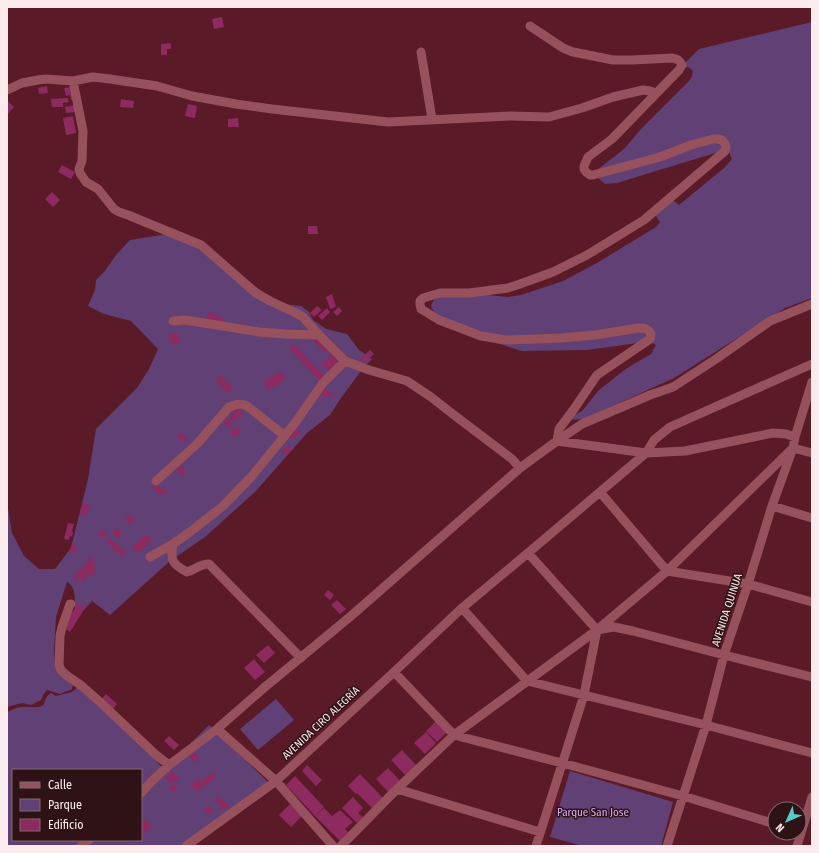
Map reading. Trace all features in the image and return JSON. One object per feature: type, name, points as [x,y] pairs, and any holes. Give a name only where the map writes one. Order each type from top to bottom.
[{"type":"street","points":[[530,26],[563,48],[573,52],[613,60],[672,58],[678,59],[681,62],[682,65],[679,70],[612,139],[588,158],[584,169],[590,175],[660,157],[691,145],[713,139],[718,138],[726,144],[725,151],[644,220],[587,255],[560,268],[508,288],[440,294],[423,298],[420,301],[421,309],[439,320],[481,336],[506,340],[595,335],[638,328],[645,328],[649,331],[651,334],[650,339],[597,375],[559,429],[557,441]]},
{"type":"street","points":[[421,52],[432,119]]},
{"type":"street","points":[[7,90],[22,83],[46,78],[73,81],[93,77],[157,86],[192,96],[236,104],[388,122],[510,116],[550,117],[643,90],[656,92]]},
{"type":"street","points":[[73,81],[83,131],[82,161],[79,169],[80,174],[86,182],[98,189],[114,209],[201,245],[256,293],[303,317],[345,361],[407,382],[431,397],[512,459],[520,468]]},
{"type":"street","points":[[142,792],[169,765],[217,729],[351,616],[520,468],[557,441],[582,424],[650,395],[673,387],[770,321],[812,304]]},
{"type":"street","points":[[173,321],[192,321],[259,332],[318,334]]},
{"type":"street","points":[[150,557],[174,544],[223,506],[252,476],[295,424],[323,383],[345,361]]},
{"type":"street","name":"AVENIDA CIRO ALEGRÍA","points":[[186,846],[276,781],[462,608],[646,453],[654,440],[670,427],[812,364]]},
{"type":"street","name":"AVENIDA QUINUA","points":[[667,846],[706,725],[724,656],[772,506],[793,448],[795,437],[812,384]]},
{"type":"street","points":[[156,481],[197,444],[229,407],[235,404],[247,406],[285,436]]},
{"type":"street","points":[[557,441],[646,453],[684,450],[773,433],[786,434],[795,437]]},
{"type":"street","points":[[341,846],[454,735],[597,630],[667,571],[793,448],[812,453]]},
{"type":"street","points":[[600,492],[667,571],[748,584],[812,602]]},
{"type":"street","points":[[772,506],[812,518]]},
{"type":"street","points":[[174,544],[172,557],[175,564],[187,572],[204,563],[209,564],[301,658]]},
{"type":"street","points":[[528,553],[597,630]]},
{"type":"street","points":[[71,604],[65,616],[60,636],[59,665],[61,670],[87,690],[169,765]]},
{"type":"street","points":[[462,608],[527,682],[706,725],[812,753]]},
{"type":"street","points":[[597,630],[614,627],[633,631],[812,678]]},
{"type":"street","points":[[536,846],[584,695],[597,630]]},
{"type":"street","points":[[394,672],[454,735],[683,796],[767,822]]},
{"type":"street","points":[[217,729],[276,781],[333,846]]},
{"type":"street","points":[[397,790],[540,832]]},
{"type":"street","points":[[807,812],[812,797]]},
{"type":"green space","points":[[812,22],[812,298],[785,308],[674,378],[584,419],[565,420],[582,411],[599,390],[627,368],[651,354],[656,345],[648,341],[587,350],[522,351],[458,331],[434,312],[431,306],[435,297],[487,295],[508,297],[521,295],[563,281],[597,263],[656,227],[660,222],[656,216],[655,210],[673,200],[679,205],[724,168],[732,159],[728,149],[617,183],[605,184],[597,177],[597,170],[624,149],[641,129],[689,81],[693,71],[690,68],[682,66],[699,49]]},
{"type":"green space","points":[[167,234],[189,240],[270,297],[283,304],[301,306],[309,312],[313,320],[326,329],[347,334],[359,350],[372,359],[364,367],[330,415],[307,433],[256,491],[205,537],[170,561],[110,615],[92,601],[84,610],[75,608],[75,597],[73,590],[67,582],[56,617],[54,650],[55,667],[73,685],[72,689],[60,694],[47,690],[41,700],[31,705],[22,703],[7,707],[7,502],[12,533],[24,556],[39,569],[55,569],[71,548],[88,479],[96,429],[137,388],[149,369],[158,349],[131,321],[104,314],[88,306],[95,290],[96,280],[130,240]]},
{"type":"green space","points":[[77,688],[80,688],[139,740],[164,770],[209,725],[268,782],[183,846],[7,846],[7,712],[20,707],[42,706],[51,693],[56,696],[72,692]]},
{"type":"green space","points":[[276,699],[294,720],[258,750],[240,729]]},
{"type":"green space","name":"Parque San Jose","points":[[570,771],[673,802],[661,846],[579,846],[550,837]]},
{"type":"building","points":[[222,17],[224,27],[214,29],[212,19]]},
{"type":"building","points":[[171,43],[171,49],[167,49],[167,55],[161,55],[161,44]]},
{"type":"building","points":[[47,86],[48,93],[39,94],[38,88]]},
{"type":"building","points":[[72,87],[75,100],[71,100],[70,95],[66,96],[64,88]]},
{"type":"building","points":[[68,98],[69,102],[63,103],[63,107],[52,107],[51,99]]},
{"type":"building","points":[[121,99],[134,101],[133,108],[120,107]]},
{"type":"building","points":[[7,100],[14,107],[7,115]]},
{"type":"building","points":[[188,104],[197,106],[195,118],[185,116]]},
{"type":"building","points":[[75,105],[76,112],[66,113],[65,107]]},
{"type":"building","points":[[73,116],[76,133],[66,135],[63,118]]},
{"type":"building","points":[[238,118],[239,127],[228,127],[228,119]]},
{"type":"building","points":[[62,165],[75,172],[71,179],[58,172]]},
{"type":"building","points":[[52,192],[60,200],[53,207],[45,199]]},
{"type":"building","points":[[308,226],[317,226],[318,234],[308,234]]},
{"type":"building","points":[[332,294],[336,307],[330,309],[326,297]]},
{"type":"building","points":[[317,306],[322,310],[314,317],[310,313]]},
{"type":"building","points":[[339,307],[342,311],[337,316],[333,312]]},
{"type":"building","points":[[327,308],[330,312],[322,320],[318,316]]},
{"type":"building","points":[[208,312],[219,315],[218,317],[223,318],[222,323],[206,320]]},
{"type":"building","points":[[176,332],[181,341],[173,345],[168,336]]},
{"type":"building","points":[[314,335],[328,350],[325,353],[311,338]]},
{"type":"building","points":[[294,344],[325,376],[320,381],[289,348]]},
{"type":"building","points":[[370,350],[374,354],[364,363],[360,359]]},
{"type":"building","points":[[331,354],[338,361],[329,371],[321,364]]},
{"type":"building","points":[[281,371],[286,379],[268,390],[263,382]]},
{"type":"building","points":[[220,376],[233,388],[228,393],[216,381]]},
{"type":"building","points":[[324,387],[334,395],[331,398],[328,395],[326,398],[319,393]]},
{"type":"building","points":[[237,408],[243,414],[240,418],[233,412]]},
{"type":"building","points":[[233,413],[238,418],[235,422],[229,417]]},
{"type":"building","points":[[227,418],[233,424],[229,428],[223,422]]},
{"type":"building","points":[[236,426],[241,431],[235,438],[229,433]]},
{"type":"building","points":[[295,427],[301,432],[293,440],[288,436]]},
{"type":"building","points":[[181,432],[188,439],[184,442],[177,436]]},
{"type":"building","points":[[287,445],[292,450],[286,455],[282,452]]},
{"type":"building","points":[[181,465],[186,472],[182,476],[176,469]]},
{"type":"building","points":[[157,484],[167,493],[165,495],[162,493],[160,495],[153,488]]},
{"type":"building","points":[[83,503],[90,505],[86,516],[80,514]]},
{"type":"building","points":[[130,515],[133,516],[133,522],[130,523],[127,522],[126,519],[127,516]]},
{"type":"building","points":[[68,523],[74,524],[72,537],[70,536],[69,540],[64,539]]},
{"type":"building","points":[[117,529],[120,530],[120,536],[117,537],[114,536],[113,533],[114,530]]},
{"type":"building","points":[[102,530],[105,531],[105,537],[102,538],[99,537],[98,534],[99,531]]},
{"type":"building","points":[[146,534],[152,540],[138,553],[132,547]]},
{"type":"building","points":[[109,538],[126,552],[122,556],[106,542]]},
{"type":"building","points":[[72,544],[77,546],[75,553],[69,552]]},
{"type":"building","points":[[89,556],[93,560],[92,562],[96,565],[96,568],[93,570],[96,573],[93,576],[90,573],[88,576],[81,569],[88,561],[87,559]]},
{"type":"building","points":[[80,569],[88,576],[83,582],[79,578],[75,582],[73,579]]},
{"type":"building","points":[[328,590],[334,595],[330,600],[324,595]]},
{"type":"building","points":[[337,600],[346,609],[340,614],[331,605]]},
{"type":"building","points":[[78,603],[85,608],[70,632],[63,627]]},
{"type":"building","points":[[268,645],[275,653],[264,663],[256,655]]},
{"type":"building","points":[[254,659],[265,672],[255,680],[244,668]]},
{"type":"building","points":[[106,694],[117,704],[112,710],[101,700]]},
{"type":"building","points":[[436,721],[447,732],[437,742],[426,731]]},
{"type":"building","points":[[426,732],[436,743],[425,754],[414,743]]},
{"type":"building","points":[[169,736],[179,745],[174,750],[164,741]]},
{"type":"building","points":[[402,750],[418,767],[407,777],[391,760]]},
{"type":"building","points":[[193,751],[200,759],[195,763],[188,755]]},
{"type":"building","points":[[307,765],[322,780],[316,786],[302,771]]},
{"type":"building","points":[[388,768],[402,783],[390,794],[376,779]]},
{"type":"building","points":[[172,771],[179,778],[175,783],[172,781],[169,783],[165,778]]},
{"type":"building","points":[[212,772],[216,776],[206,785],[202,781]]},
{"type":"building","points":[[360,774],[383,798],[372,808],[348,786]]},
{"type":"building","points":[[295,776],[324,807],[315,816],[286,785]]},
{"type":"building","points":[[197,778],[204,786],[198,792],[190,784],[196,781],[195,780]]},
{"type":"building","points":[[174,784],[178,787],[172,793],[168,789]]},
{"type":"building","points":[[218,796],[229,806],[223,810],[215,800]]},
{"type":"building","points":[[353,797],[363,808],[358,813],[363,817],[357,823],[342,808]]},
{"type":"building","points":[[290,804],[302,816],[291,827],[279,815]]},
{"type":"building","points":[[209,805],[213,810],[208,815],[204,810]]},
{"type":"building","points":[[324,808],[332,816],[340,810],[353,822],[345,829],[348,832],[340,841],[315,816]]},
{"type":"building","points":[[145,819],[152,826],[142,836],[142,822]]}]
